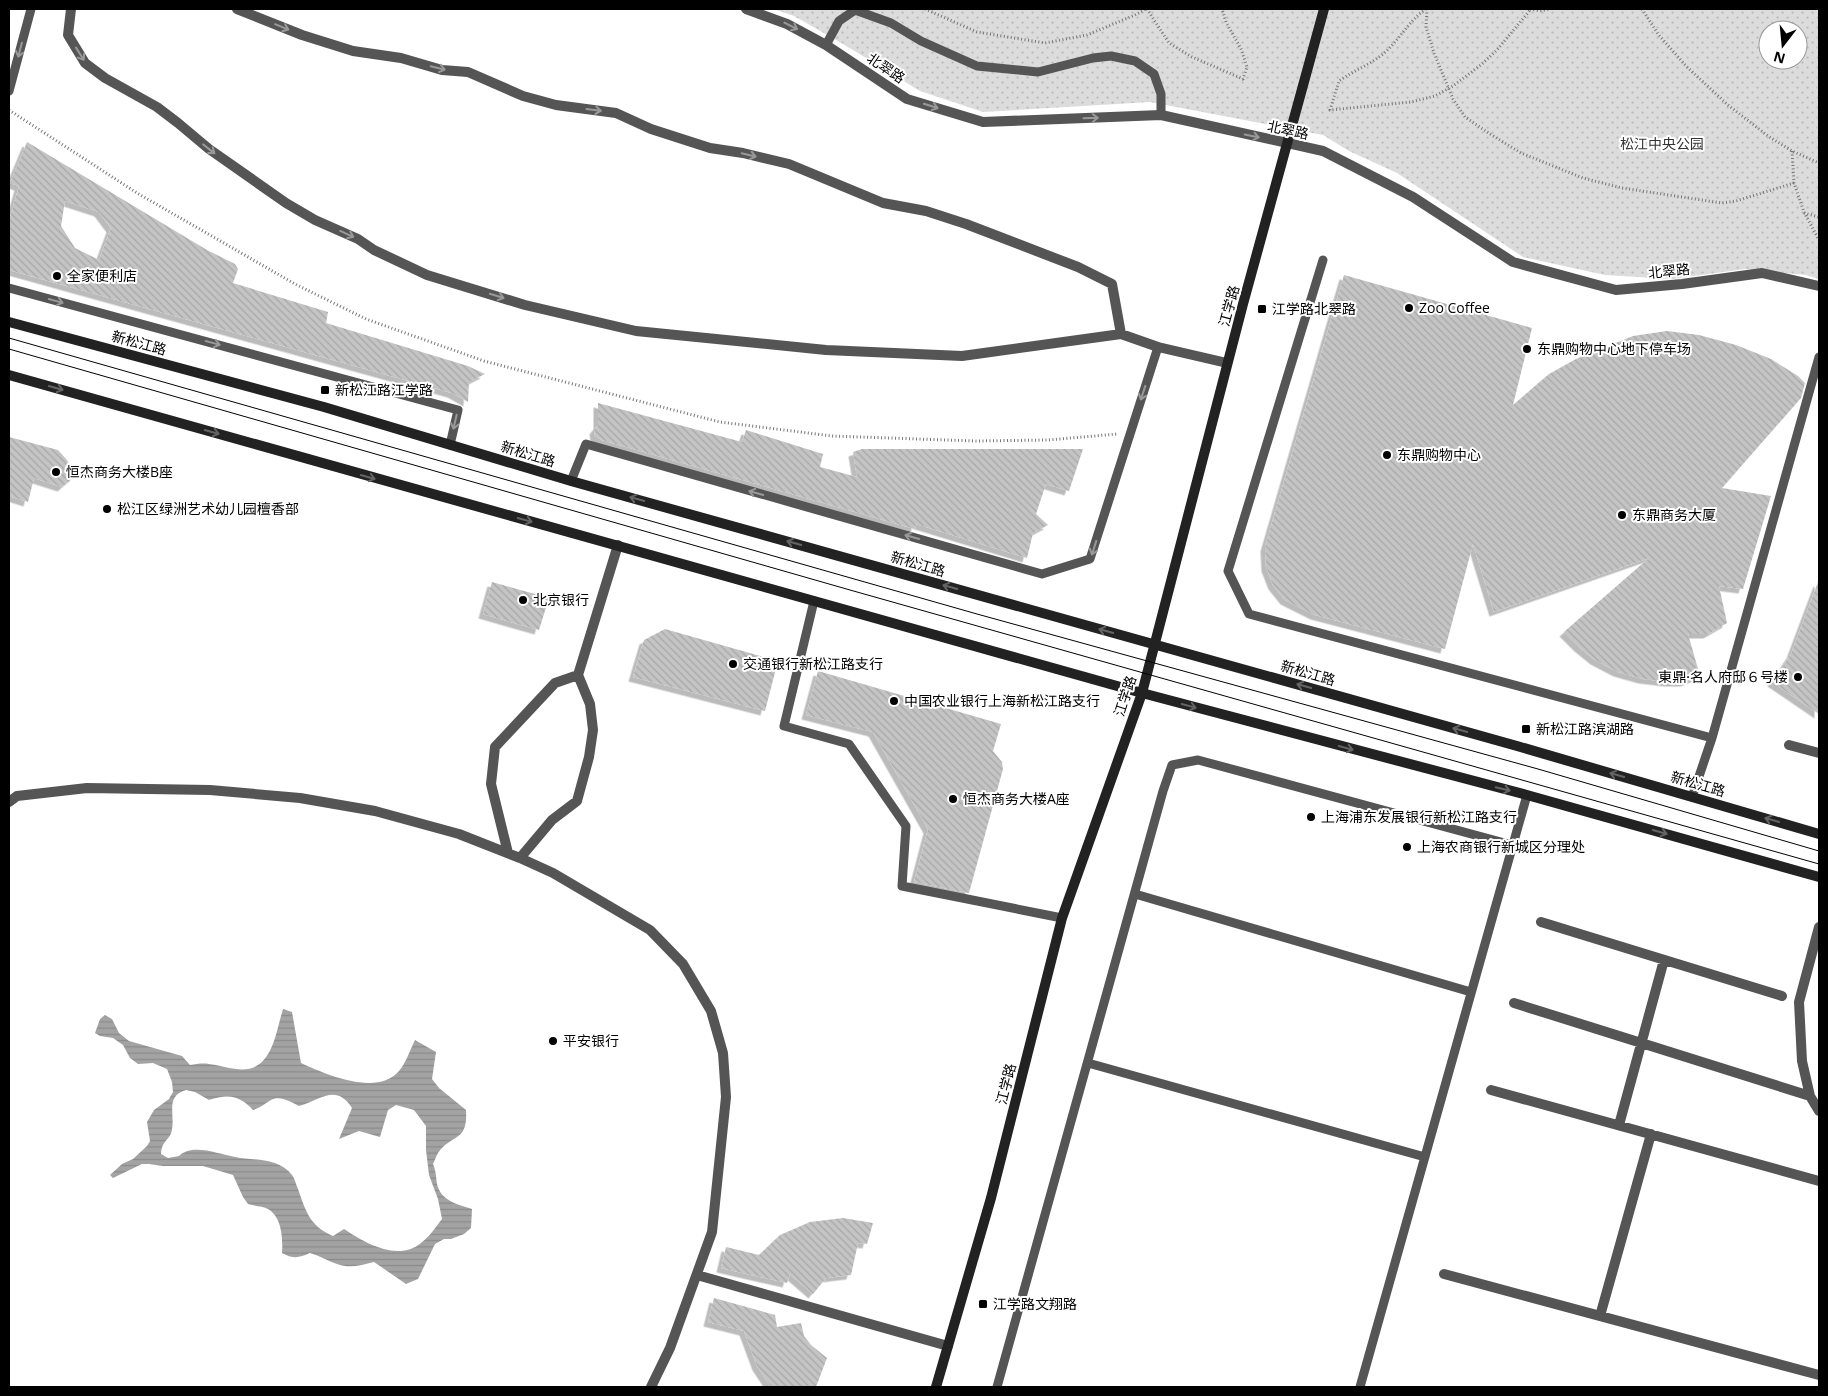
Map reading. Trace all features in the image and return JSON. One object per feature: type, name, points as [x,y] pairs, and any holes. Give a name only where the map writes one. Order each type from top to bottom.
[{"type":"main road","name":"江学路","points":[[936,1387],[991,1198],[1062,918],[1142,693],[1153,644],[1227,363],[1324,9]]},
{"type":"main road","name":"新松江路","points":[[9,322],[324,407],[571,481],[1517,746],[1819,834]]},
{"type":"main road","points":[[9,375],[1142,693],[1527,795],[1819,877]]},
{"type":"street","points":[[71,9],[68,35],[85,63],[105,78],[157,108],[209,149],[286,203],[315,220],[358,239],[374,250],[427,275],[525,306],[636,331],[826,350],[962,356],[1121,334],[1158,346],[1227,363]]},
{"type":"street","points":[[236,9],[302,35],[353,51],[401,58],[442,70],[468,72],[523,96],[556,105],[616,113],[651,129],[710,148],[743,153],[789,164],[883,203],[926,211],[966,224],[1078,267],[1112,284],[1121,334]]},
{"type":"street","name":"北翠路","points":[[746,9],[788,24],[826,45],[906,99],[983,122],[1161,115],[1323,151],[1413,197],[1513,262],[1616,290],[1682,284],[1762,273],[1819,286]]},
{"type":"street","points":[[520,858],[552,820],[577,801],[589,757],[593,730],[590,704],[578,675],[618,545]]},
{"type":"street","points":[[508,854],[491,784],[495,747],[555,683],[578,675]]},
{"type":"street","points":[[1789,745],[1819,753]]},
{"type":"street","points":[[9,802],[17,796],[87,788],[210,790],[300,798],[376,812],[459,834],[520,858],[553,873],[650,930],[684,964],[710,1011],[722,1053],[726,1097],[712,1232],[670,1348],[651,1387]]},
{"type":"street","points":[[1541,922],[1782,996]]},
{"type":"street","points":[[1819,927],[1799,1002],[1802,1061],[1810,1096],[1819,1111]]},
{"type":"street","points":[[1619,1125],[1664,960]]},
{"type":"street","points":[[1514,1003],[1810,1096]]},
{"type":"street","points":[[1491,1090],[1819,1181]]},
{"type":"street","points":[[1600,1316],[1651,1134]]},
{"type":"street","points":[[1444,1274],[1819,1375]]},
{"type":"street","points":[[697,1275],[948,1346]]},
{"type":"lane","points":[[9,91],[31,9]]},
{"type":"lane","points":[[826,45],[839,21],[854,9],[891,23],[921,41],[977,66],[1038,72],[1093,58],[1111,56],[1134,61],[1154,74],[1161,94],[1161,115]]},
{"type":"lane","points":[[1323,260],[1228,570],[1249,614],[1712,738]]},
{"type":"lane","points":[[9,288],[458,410],[450,445]]},
{"type":"lane","points":[[571,481],[586,444],[1042,574],[1090,559],[1158,346]]},
{"type":"lane","points":[[1692,797],[1712,738],[1819,357]]},
{"type":"lane","points":[[814,601],[784,726],[848,744],[906,826],[902,886],[1062,918]]},
{"type":"lane","points":[[997,1387],[1134,894],[1172,765],[1198,760],[1512,845]]},
{"type":"lane","points":[[1360,1387],[1527,795]]},
{"type":"lane","points":[[1134,894],[1471,992]]},
{"type":"lane","points":[[1088,1063],[1425,1157]]},
{"type":"path","points":[[925,9],[977,32],[1045,43],[1087,35],[1146,9],[1169,43],[1192,57],[1243,79],[1246,67],[1244,58],[1226,22],[1222,9]]},
{"type":"path","points":[[1427,9],[1418,14],[1396,42],[1382,55],[1339,81],[1330,110],[1411,102],[1435,96],[1453,86],[1482,64],[1497,50],[1530,9],[1540,11],[1549,9]]},
{"type":"path","points":[[1427,9],[1426,27],[1434,53],[1454,99],[1465,117],[1521,153],[1583,178],[1614,186],[1722,203],[1736,201],[1794,183]]},
{"type":"path","points":[[1642,9],[1658,34],[1686,66],[1728,105],[1768,136],[1792,151],[1819,163]]},
{"type":"path","points":[[9,110],[137,193],[295,284],[366,319],[484,361],[720,422],[832,436],[976,441],[1048,440],[1130,433]]},
{"type":"path","points":[[1792,151],[1794,183],[1804,212],[1819,240]]},
{"type":"path","points":[[1804,212],[1819,217]]},
{"type":"green space","name":"松江中央公园","points":[[774,9],[1819,9],[1819,279],[1806,275],[1745,269],[1672,279],[1605,275],[1523,257],[1397,173],[1349,151],[1323,135],[1150,102],[983,112],[920,91],[794,16]]},
{"type":"shaded area","points":[[283,1009],[292,1012],[301,1063],[323,1073],[351,1081],[378,1082],[389,1079],[399,1071],[415,1040],[436,1052],[432,1079],[439,1088],[466,1110],[466,1121],[462,1133],[443,1147],[437,1154],[433,1164],[437,1184],[442,1194],[450,1201],[472,1209],[471,1228],[464,1234],[451,1239],[444,1239],[435,1244],[418,1279],[406,1284],[374,1262],[346,1266],[310,1253],[296,1257],[282,1253],[282,1235],[276,1217],[266,1208],[248,1204],[233,1175],[203,1166],[142,1164],[113,1178],[110,1175],[122,1164],[133,1159],[147,1146],[150,1141],[147,1122],[154,1110],[169,1099],[173,1092],[172,1082],[167,1069],[153,1063],[138,1064],[130,1058],[123,1045],[113,1038],[100,1036],[95,1033],[100,1019],[105,1015],[112,1019],[119,1033],[129,1041],[182,1056],[190,1065],[207,1064],[248,1069],[265,1059],[270,1051]],"holes":[[[186,1090],[195,1092],[209,1100],[233,1097],[243,1101],[253,1110],[278,1098],[299,1106],[328,1095],[340,1096],[352,1108],[339,1139],[359,1131],[380,1137],[388,1110],[396,1105],[414,1110],[426,1126],[429,1175],[438,1199],[442,1219],[421,1243],[402,1251],[392,1251],[372,1245],[344,1229],[333,1236],[319,1228],[310,1217],[293,1177],[286,1169],[273,1162],[198,1150],[191,1150],[179,1156],[168,1158],[161,1154],[163,1145],[171,1133],[173,1101],[179,1093]]]},
{"type":"building","points":[[27,142],[207,250],[235,264],[238,269],[233,283],[328,312],[326,323],[468,366],[485,374],[469,382],[468,402],[452,393],[9,270],[9,221],[19,186],[10,183]],"holes":[[[65,201],[99,212],[111,228],[99,260],[75,248],[61,226]]]},
{"type":"building","points":[[1344,275],[1532,328],[1513,405],[1549,374],[1576,359],[1633,336],[1667,331],[1699,335],[1736,345],[1771,359],[1798,376],[1805,383],[1801,398],[1722,488],[1771,496],[1743,589],[1719,586],[1727,623],[1708,634],[1688,634],[1700,676],[1685,682],[1669,682],[1643,679],[1618,672],[1595,660],[1564,632],[1649,558],[1494,612],[1473,544],[1445,649],[1315,615],[1285,600],[1273,585],[1266,567],[1265,547]]},
{"type":"building","points":[[598,403],[742,442],[746,430],[823,454],[820,467],[857,477],[853,452],[862,449],[1083,449],[1069,491],[1046,484],[1036,514],[1048,525],[1033,533],[1027,558],[916,524],[915,529],[602,440],[595,436],[594,430],[598,425]]},
{"type":"building","name":"恒杰商务大楼B座","points":[[9,437],[58,450],[67,460],[75,476],[62,487],[34,478],[28,502],[9,496]]},
{"type":"building","points":[[492,582],[549,598],[539,630],[483,614]]},
{"type":"building","points":[[1818,582],[1819,714],[1772,682],[1791,654]]},
{"type":"building","points":[[665,629],[778,661],[765,711],[633,677],[644,640]]},
{"type":"building","name":"恒杰商务大楼A座","points":[[818,671],[1001,724],[993,751],[1002,762],[1003,769],[969,893],[914,882],[928,829],[873,732],[806,715]]},
{"type":"building","points":[[843,1218],[873,1223],[867,1244],[858,1243],[851,1275],[826,1278],[813,1294],[790,1274],[787,1283],[721,1268],[726,1247],[759,1255],[780,1235],[810,1222]]},
{"type":"building","points":[[714,1298],[775,1315],[777,1327],[801,1323],[804,1336],[811,1345],[827,1358],[816,1387],[771,1387],[757,1366],[744,1331],[708,1322]]},
{"type":"tram line","points":[[9,338],[977,614],[1538,769],[1819,851]]},
{"type":"tram line","points":[[9,349],[850,590],[1819,864]]},
{"type":"place","name":"全家便利店","points":[[57,276]]},
{"type":"place","name":"Zoo Coffee","points":[[1409,308]]},
{"type":"place","name":"江学路北翠路","points":[[1262,309]]},
{"type":"place","name":"东鼎购物中心地下停车场","points":[[1527,349]]},
{"type":"place","name":"新松江路江学路","points":[[325,390]]},
{"type":"place","name":"东鼎购物中心","points":[[1387,455]]},
{"type":"place","name":"恒杰商务大楼B座","points":[[56,472]]},
{"type":"place","name":"松江区绿洲艺术幼儿园檀香部","points":[[107,509]]},
{"type":"place","name":"东鼎商务大厦","points":[[1622,515]]},
{"type":"place","name":"北京银行","points":[[523,600]]},
{"type":"place","name":"交通银行新松江路支行","points":[[733,664]]},
{"type":"place","name":"東鼎·名人府邸６号楼","points":[[1798,677]]},
{"type":"place","name":"中国农业银行上海新松江路支行","points":[[894,701]]},
{"type":"place","name":"新松江路滨湖路","points":[[1526,729]]},
{"type":"place","name":"恒杰商务大楼A座","points":[[953,799]]},
{"type":"place","name":"上海浦东发展银行新松江路支行","points":[[1311,817]]},
{"type":"place","name":"上海农商银行新城区分理处","points":[[1407,847]]},
{"type":"place","name":"平安银行","points":[[553,1041]]},
{"type":"place","name":"江学路文翔路","points":[[983,1304]]}]
